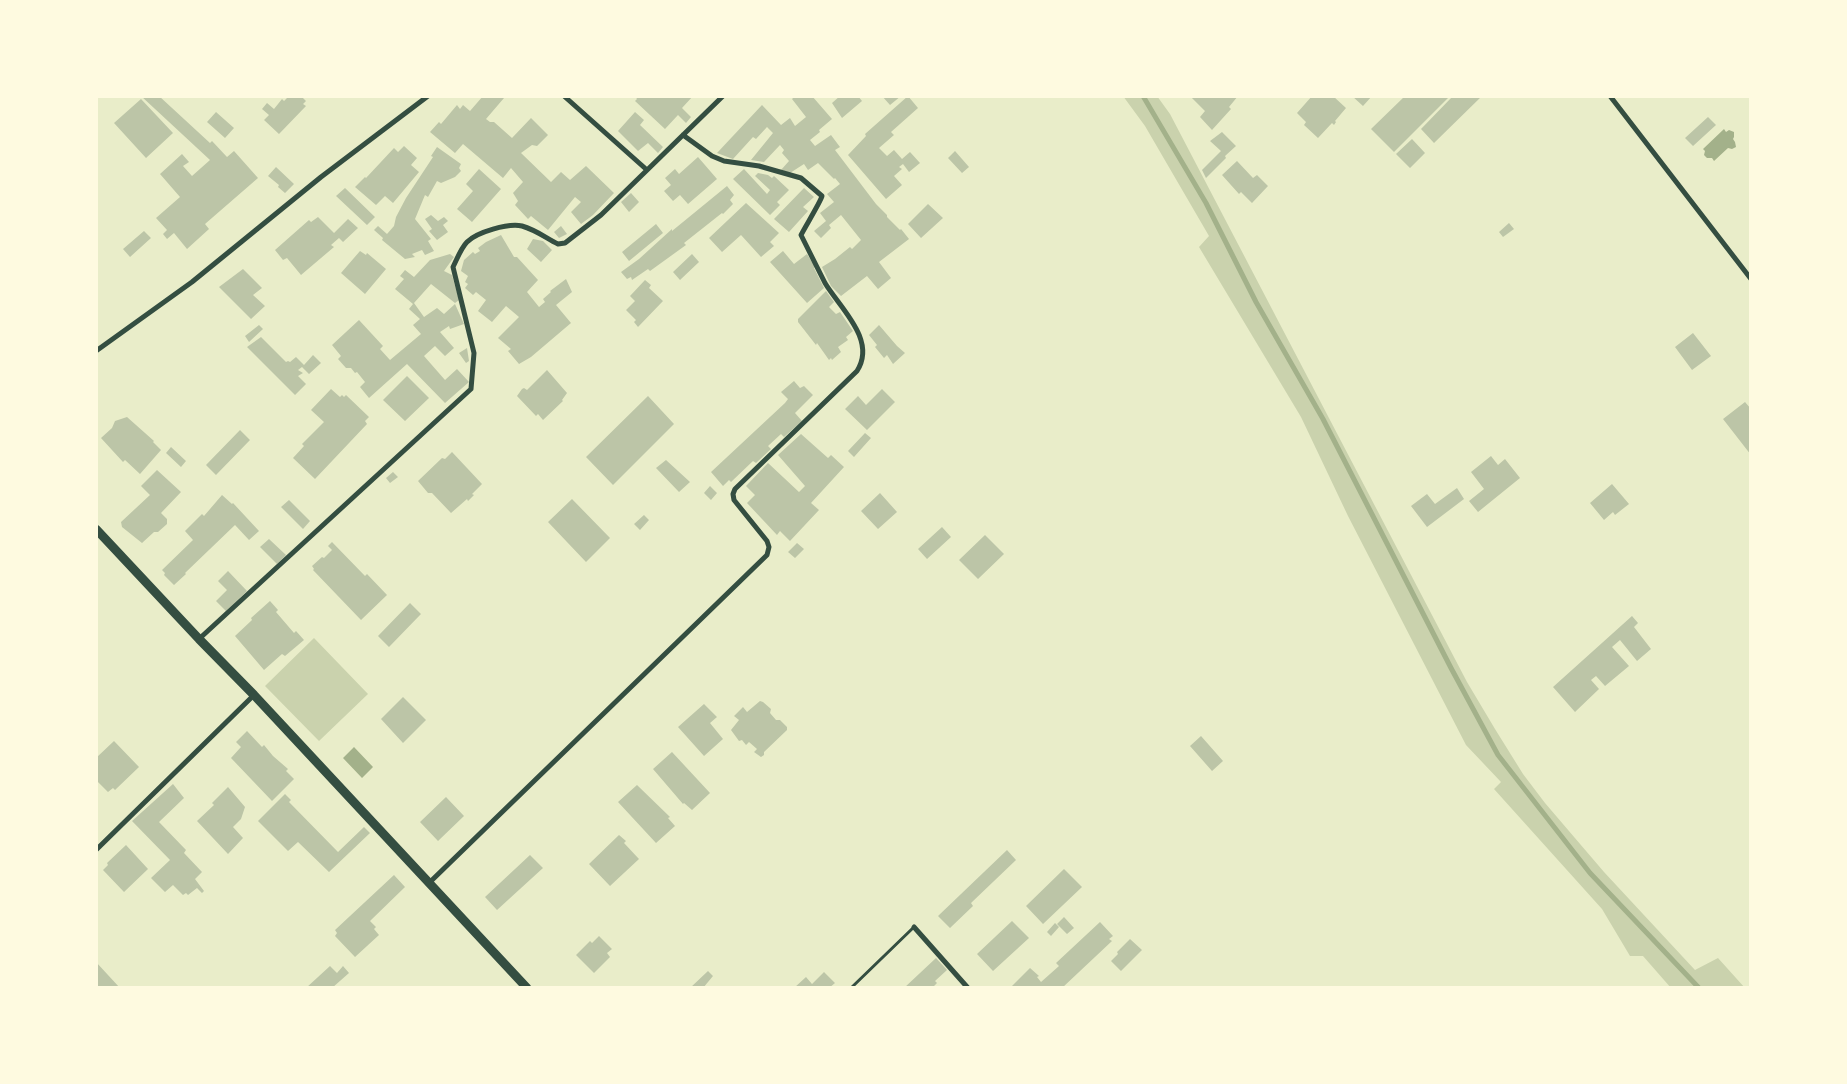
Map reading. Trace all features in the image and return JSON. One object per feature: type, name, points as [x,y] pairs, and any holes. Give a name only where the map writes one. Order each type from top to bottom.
[{"type":"street","points":[[96,351],[192,282],[321,177],[428,96]]},
{"type":"street","points":[[564,96],[647,170]]},
{"type":"street","points":[[198,639],[471,389],[474,353],[453,266],[467,242],[497,228],[520,226],[558,244],[565,243],[601,215],[723,96]]},
{"type":"street","points":[[1610,96],[1751,279]]},
{"type":"street","points":[[429,884],[767,555],[769,547],[767,541],[734,500],[733,494],[735,489],[863,362],[864,351],[860,335],[826,284],[801,235],[810,216],[822,200],[822,196],[801,178],[759,166],[724,161],[712,156],[683,135]]},
{"type":"street","points":[[96,529],[198,639],[254,695],[527,988]]},
{"type":"street","points":[[96,850],[254,695]]},
{"type":"street","points":[[914,927],[968,988]]},
{"type":"lane","points":[[852,988],[914,927]]},
{"type":"shaded area","points":[[1123,96],[1157,96],[1170,114],[1467,682],[1523,774],[1545,803],[1604,872],[1695,970],[1718,958],[1745,988],[1671,988],[1643,956],[1630,956],[1602,909],[1494,789],[1501,782],[1466,745],[1348,516],[1301,417],[1199,247],[1209,236],[1145,126]]},
{"type":"shaded area","points":[[1724,129],[1726,132],[1729,130],[1734,132],[1733,139],[1736,147],[1728,148],[1714,161],[1712,158],[1707,158],[1704,155],[1705,151],[1703,149]]},
{"type":"shaded area","points":[[314,638],[368,694],[319,741],[265,686]]},
{"type":"shaded area","points":[[354,747],[373,767],[362,778],[343,758]]},
{"type":"building","points":[[141,96],[159,96],[210,143],[212,141],[227,157],[234,151],[258,178],[205,224],[209,229],[187,249],[174,233],[167,239],[163,234],[167,230],[156,218],[180,197],[160,174],[182,154],[189,162],[183,166],[192,176],[210,160]]},
{"type":"building","points":[[286,96],[301,96],[306,101],[303,104],[306,106],[279,134],[264,120],[269,115],[262,109],[267,103],[274,109],[282,99],[284,101],[287,98]]},
{"type":"building","points":[[483,96],[502,96],[504,98],[486,119],[494,122],[512,138],[531,118],[548,135],[537,146],[532,145],[521,153],[551,182],[561,172],[570,180],[586,166],[614,193],[593,215],[581,224],[571,212],[581,202],[575,197],[548,230],[531,216],[528,219],[515,205],[518,201],[513,193],[523,182],[511,168],[503,178],[463,144],[455,153],[430,132],[439,122],[441,124],[457,105],[460,109],[463,105],[470,111]]},
{"type":"building","points":[[635,96],[693,96],[682,108],[691,117],[686,123],[678,115],[665,129],[635,101],[637,99]]},
{"type":"building","points":[[795,96],[812,96],[832,119],[810,140],[815,146],[831,135],[840,147],[835,150],[876,204],[909,239],[879,262],[891,278],[878,289],[867,276],[841,296],[831,286],[822,267],[850,247],[852,249],[861,240],[841,215],[829,225],[831,228],[821,238],[814,231],[826,221],[820,213],[834,202],[827,194],[840,184],[818,163],[808,170],[804,164],[790,173],[781,170],[789,161],[782,153],[784,150],[780,145],[764,162],[751,160],[773,133],[767,127],[756,139],[753,137],[733,159],[717,153],[762,105],[781,125],[790,118],[795,126],[806,117],[792,99]]},
{"type":"building","points":[[840,96],[858,96],[862,101],[842,118],[832,103]]},
{"type":"building","points":[[882,96],[901,96],[890,105]]},
{"type":"building","points":[[908,96],[918,108],[891,132],[894,135],[879,148],[887,156],[894,150],[902,159],[910,152],[920,163],[909,172],[903,164],[899,167],[902,169],[894,176],[902,185],[886,199],[848,155],[866,136],[865,134]]},
{"type":"building","points":[[1190,96],[1238,96],[1229,107],[1231,109],[1212,130],[1200,117],[1205,111]]},
{"type":"building","points":[[1312,96],[1333,96],[1346,108],[1334,125],[1332,123],[1318,138],[1304,125],[1306,122],[1297,113]]},
{"type":"building","points":[[1352,96],[1372,96],[1363,106]]},
{"type":"building","points":[[1405,96],[1450,96],[1394,152],[1371,129]]},
{"type":"building","points":[[1453,96],[1482,96],[1434,143],[1421,129]]},
{"type":"building","points":[[141,99],[173,133],[146,158],[114,123]]},
{"type":"building","points":[[216,112],[234,128],[225,138],[207,122]]},
{"type":"building","points":[[635,112],[644,120],[640,125],[663,147],[658,153],[648,143],[638,151],[618,131]]},
{"type":"building","points":[[1708,117],[1716,125],[1693,146],[1685,138]]},
{"type":"building","points":[[1222,132],[1236,146],[1206,178],[1202,170],[1221,151],[1210,141]]},
{"type":"building","points":[[1412,139],[1425,153],[1410,168],[1396,154]]},
{"type":"building","points":[[404,146],[417,158],[411,165],[419,172],[393,203],[385,196],[376,205],[355,187],[394,148],[398,152]]},
{"type":"building","points":[[437,147],[461,164],[459,168],[461,171],[455,177],[441,183],[437,181],[428,197],[425,195],[415,219],[431,239],[428,241],[434,251],[425,255],[422,250],[412,254],[415,257],[405,259],[382,240],[383,238],[374,230],[378,226],[387,234],[394,226],[396,217],[406,198],[433,157],[431,156]]},
{"type":"building","points":[[955,151],[969,167],[962,173],[948,158]]},
{"type":"building","points":[[698,157],[717,179],[688,204],[680,195],[673,201],[664,191],[671,185],[665,178],[675,169],[679,174]]},
{"type":"building","points":[[1237,161],[1253,178],[1257,175],[1268,186],[1252,203],[1241,192],[1239,194],[1222,175]]},
{"type":"building","points":[[276,167],[294,184],[285,193],[268,176]]},
{"type":"building","points":[[479,169],[501,189],[472,222],[457,209],[473,191],[466,184]]},
{"type":"building","points":[[744,169],[767,194],[770,190],[755,176],[758,173],[772,178],[774,176],[789,190],[777,202],[780,205],[770,215],[733,179]]},
{"type":"building","points":[[727,186],[734,195],[730,200],[733,204],[723,214],[684,243],[686,245],[650,271],[648,269],[632,280],[631,277],[627,279],[621,272]]},
{"type":"building","points":[[345,188],[375,217],[367,225],[336,196]]},
{"type":"building","points":[[804,188],[814,197],[803,207],[808,211],[789,232],[774,219]]},
{"type":"building","points":[[631,193],[639,202],[629,212],[621,202]]},
{"type":"building","points":[[746,203],[779,233],[770,242],[774,246],[761,257],[741,235],[722,252],[709,238]]},
{"type":"building","points":[[928,204],[943,218],[921,238],[908,224]]},
{"type":"building","points":[[431,215],[438,221],[444,217],[448,221],[443,225],[448,232],[437,240],[429,231],[432,229],[425,219]]},
{"type":"building","points":[[318,217],[334,233],[348,219],[358,228],[343,242],[339,238],[331,245],[334,247],[301,275],[287,258],[283,260],[275,250],[309,220],[311,222]]},
{"type":"building","points":[[1509,223],[1514,229],[1503,237],[1499,232]]},
{"type":"building","points":[[656,224],[663,233],[629,261],[622,252]]},
{"type":"building","points":[[561,226],[567,234],[559,238],[554,232]]},
{"type":"building","points":[[144,231],[151,238],[130,257],[123,249]]},
{"type":"building","points":[[501,235],[514,257],[517,257],[538,280],[527,292],[539,307],[545,302],[543,299],[550,291],[566,279],[572,292],[556,305],[571,323],[531,357],[519,364],[508,351],[511,349],[498,338],[519,317],[506,306],[492,322],[478,311],[486,300],[476,292],[473,295],[465,288],[468,284],[465,282],[468,276],[461,271],[464,260],[473,252],[475,254],[480,251],[478,248],[486,242]]},
{"type":"building","points":[[533,239],[543,241],[552,250],[541,262],[527,249]]},
{"type":"building","points":[[360,251],[366,255],[367,253],[386,269],[365,294],[341,273]]},
{"type":"building","points":[[783,251],[794,264],[807,254],[815,267],[824,288],[807,303],[770,262]]},
{"type":"building","points":[[450,254],[454,257],[444,271],[452,275],[459,300],[455,303],[431,284],[414,303],[424,317],[437,308],[444,314],[455,304],[464,324],[450,329],[449,326],[440,332],[454,348],[445,356],[435,346],[424,356],[445,380],[457,369],[469,382],[445,403],[407,364],[369,398],[360,387],[365,382],[357,372],[355,373],[351,368],[346,368],[338,359],[341,356],[332,345],[359,320],[383,346],[380,349],[390,360],[421,334],[413,325],[420,319],[409,309],[413,304],[395,289],[404,279],[400,276],[405,270],[414,277],[430,260]]},
{"type":"building","points":[[692,254],[699,262],[680,280],[673,272]]},
{"type":"building","points":[[243,269],[262,288],[253,295],[265,306],[251,319],[219,287]]},
{"type":"building","points":[[645,280],[651,285],[649,288],[663,301],[638,327],[634,322],[636,320],[626,310],[635,301],[630,296]]},
{"type":"building","points":[[826,291],[834,302],[829,307],[836,314],[840,312],[853,331],[846,337],[848,340],[838,347],[841,352],[832,360],[831,358],[829,360],[798,322],[798,319]]},
{"type":"building","points":[[259,325],[263,329],[249,342],[245,336]]},
{"type":"building","points":[[879,325],[905,353],[893,364],[887,355],[884,358],[875,347],[877,345],[869,335]]},
{"type":"building","points":[[1693,333],[1711,356],[1692,370],[1675,347]]},
{"type":"building","points":[[261,337],[286,362],[290,362],[296,357],[304,365],[313,355],[321,363],[309,374],[302,367],[298,370],[303,373],[298,376],[306,384],[295,395],[247,347]]},
{"type":"building","points":[[467,348],[469,361],[466,363],[459,353]]},
{"type":"building","points":[[547,370],[567,393],[563,401],[543,420],[538,414],[536,416],[517,396],[522,389],[527,390]]},
{"type":"building","points":[[407,376],[429,398],[405,421],[383,400]]},
{"type":"building","points":[[794,381],[800,388],[804,386],[813,395],[795,413],[802,421],[784,437],[781,434],[768,446],[771,449],[756,463],[753,461],[731,482],[729,480],[723,486],[711,472],[785,403],[788,399],[781,392]]},
{"type":"building","points":[[331,389],[340,397],[346,395],[369,417],[365,421],[367,424],[315,479],[293,458],[304,446],[302,444],[324,422],[311,410]]},
{"type":"building","points":[[882,389],[895,402],[867,430],[845,409],[858,396],[866,405]]},
{"type":"building","points":[[648,396],[674,424],[613,485],[586,457]]},
{"type":"building","points":[[1745,402],[1751,409],[1751,455],[1723,419]]},
{"type":"building","points":[[127,417],[154,441],[161,450],[140,474],[125,460],[123,462],[101,438],[112,428],[115,421]]},
{"type":"building","points":[[240,430],[250,440],[216,475],[206,465]]},
{"type":"building","points":[[865,433],[871,438],[854,457],[848,451]]},
{"type":"building","points":[[801,434],[828,458],[831,455],[844,467],[811,503],[819,510],[790,541],[780,531],[777,535],[747,503],[755,495],[746,486],[768,463],[799,492],[805,486],[778,455]]},
{"type":"building","points":[[171,447],[186,461],[181,467],[166,453]]},
{"type":"building","points":[[452,452],[482,484],[468,501],[467,499],[451,513],[432,493],[428,493],[418,481],[442,458],[445,459]]},
{"type":"building","points":[[1491,456],[1498,465],[1505,459],[1520,478],[1478,512],[1469,501],[1484,489],[1471,472]]},
{"type":"building","points":[[666,460],[690,482],[679,492],[656,468]]},
{"type":"building","points":[[157,470],[181,492],[161,513],[167,519],[167,524],[142,543],[122,527],[121,522],[150,495],[141,486]]},
{"type":"building","points":[[393,472],[398,477],[390,483],[386,478]]},
{"type":"building","points":[[1612,484],[1629,504],[1615,515],[1613,512],[1604,520],[1590,503]]},
{"type":"building","points":[[710,486],[717,493],[711,500],[704,493]]},
{"type":"building","points":[[1457,488],[1464,499],[1427,527],[1411,506],[1427,494],[1435,504]]},
{"type":"building","points":[[880,493],[897,512],[878,529],[861,511]]},
{"type":"building","points":[[222,495],[233,503],[259,531],[249,540],[235,525],[174,585],[164,575],[165,573],[162,570],[193,540],[185,531],[202,514],[204,516]]},
{"type":"building","points":[[572,499],[610,538],[586,562],[548,522]]},
{"type":"building","points":[[289,500],[310,521],[303,529],[281,507]]},
{"type":"building","points":[[644,515],[649,520],[640,530],[634,524]]},
{"type":"building","points":[[942,527],[951,537],[927,559],[918,549]]},
{"type":"building","points":[[985,535],[1004,554],[978,579],[959,560]]},
{"type":"building","points":[[269,539],[286,555],[277,564],[260,547]]},
{"type":"building","points":[[332,542],[365,576],[367,574],[387,595],[361,620],[313,570],[312,566],[332,550],[328,546]]},
{"type":"building","points":[[797,543],[804,549],[795,558],[788,552]]},
{"type":"building","points":[[228,571],[247,591],[226,611],[216,601],[227,590],[218,581]]},
{"type":"building","points":[[270,601],[278,610],[276,612],[294,633],[296,631],[304,640],[285,656],[282,654],[264,670],[235,636]]},
{"type":"building","points":[[410,603],[421,614],[389,647],[378,636]]},
{"type":"building","points":[[1632,616],[1638,623],[1634,627],[1651,649],[1637,661],[1620,640],[1612,647],[1629,666],[1605,686],[1596,676],[1591,680],[1599,689],[1575,712],[1553,687]]},
{"type":"building","points":[[403,697],[426,720],[403,743],[381,719]]},
{"type":"building","points":[[760,701],[771,709],[770,713],[776,720],[780,720],[787,727],[787,730],[761,757],[754,752],[757,749],[749,742],[746,745],[742,740],[739,741],[731,730],[739,720],[734,716],[743,707],[747,712]]},
{"type":"building","points":[[704,704],[717,717],[710,723],[723,739],[704,756],[678,727]]},
{"type":"building","points":[[247,731],[262,747],[264,745],[288,769],[286,771],[294,779],[272,801],[231,758],[241,747],[236,742]]},
{"type":"building","points":[[1201,736],[1223,761],[1212,771],[1190,746]]},
{"type":"building","points":[[114,741],[139,767],[115,790],[113,788],[108,792],[96,780],[96,758]]},
{"type":"building","points":[[672,752],[710,793],[692,810],[683,804],[653,769]]},
{"type":"building","points":[[173,784],[184,798],[159,822],[186,850],[184,853],[202,872],[195,879],[204,891],[202,893],[197,888],[188,895],[186,893],[183,895],[173,885],[165,892],[151,878],[170,860],[132,821]]},
{"type":"building","points":[[637,785],[670,817],[668,818],[675,826],[656,843],[618,802]]},
{"type":"building","points":[[228,787],[245,807],[241,819],[233,827],[243,838],[228,854],[197,821],[214,805],[212,803]]},
{"type":"building","points":[[285,794],[291,800],[289,802],[338,852],[364,827],[370,833],[329,872],[298,842],[288,851],[258,821]]},
{"type":"building","points":[[446,797],[464,816],[438,841],[420,822]]},
{"type":"building","points":[[619,835],[626,841],[624,843],[639,859],[610,886],[589,864]]},
{"type":"building","points":[[126,845],[148,869],[124,892],[103,870],[108,865],[107,863]]},
{"type":"building","points":[[1007,850],[1016,860],[971,903],[973,906],[950,928],[938,916]]},
{"type":"building","points":[[530,855],[543,868],[497,910],[485,897]]},
{"type":"building","points":[[1064,869],[1082,887],[1043,924],[1026,906]]},
{"type":"building","points":[[394,875],[405,887],[370,921],[376,927],[374,929],[379,935],[355,957],[335,936],[337,933],[335,930]]},
{"type":"building","points":[[1064,917],[1074,928],[1067,934],[1057,924]]},
{"type":"building","points":[[1012,921],[1029,938],[993,971],[977,954]]},
{"type":"building","points":[[1100,922],[1113,936],[1109,939],[1112,941],[1062,988],[1010,988],[1030,968],[1039,976],[1037,977],[1041,982],[1059,966],[1056,963]]},
{"type":"building","points":[[1055,923],[1059,927],[1051,936],[1047,932]]},
{"type":"building","points":[[599,936],[612,949],[607,953],[610,957],[594,973],[576,955],[590,941],[592,943]]},
{"type":"building","points":[[1130,939],[1142,950],[1121,971],[1111,961]]},
{"type":"building","points":[[936,958],[947,970],[935,981],[937,983],[932,988],[904,988]]},
{"type":"building","points":[[96,962],[120,988],[96,988]]},
{"type":"building","points":[[330,966],[337,973],[343,966],[349,973],[332,988],[306,988]]},
{"type":"building","points":[[708,971],[713,976],[703,988],[690,988]]},
{"type":"building","points":[[824,972],[835,983],[829,988],[794,988],[806,977],[812,984]]},
{"type":"waterway","points":[[1143,96],[1206,203],[1256,302],[1323,419],[1498,755],[1590,873],[1699,988]]}]
